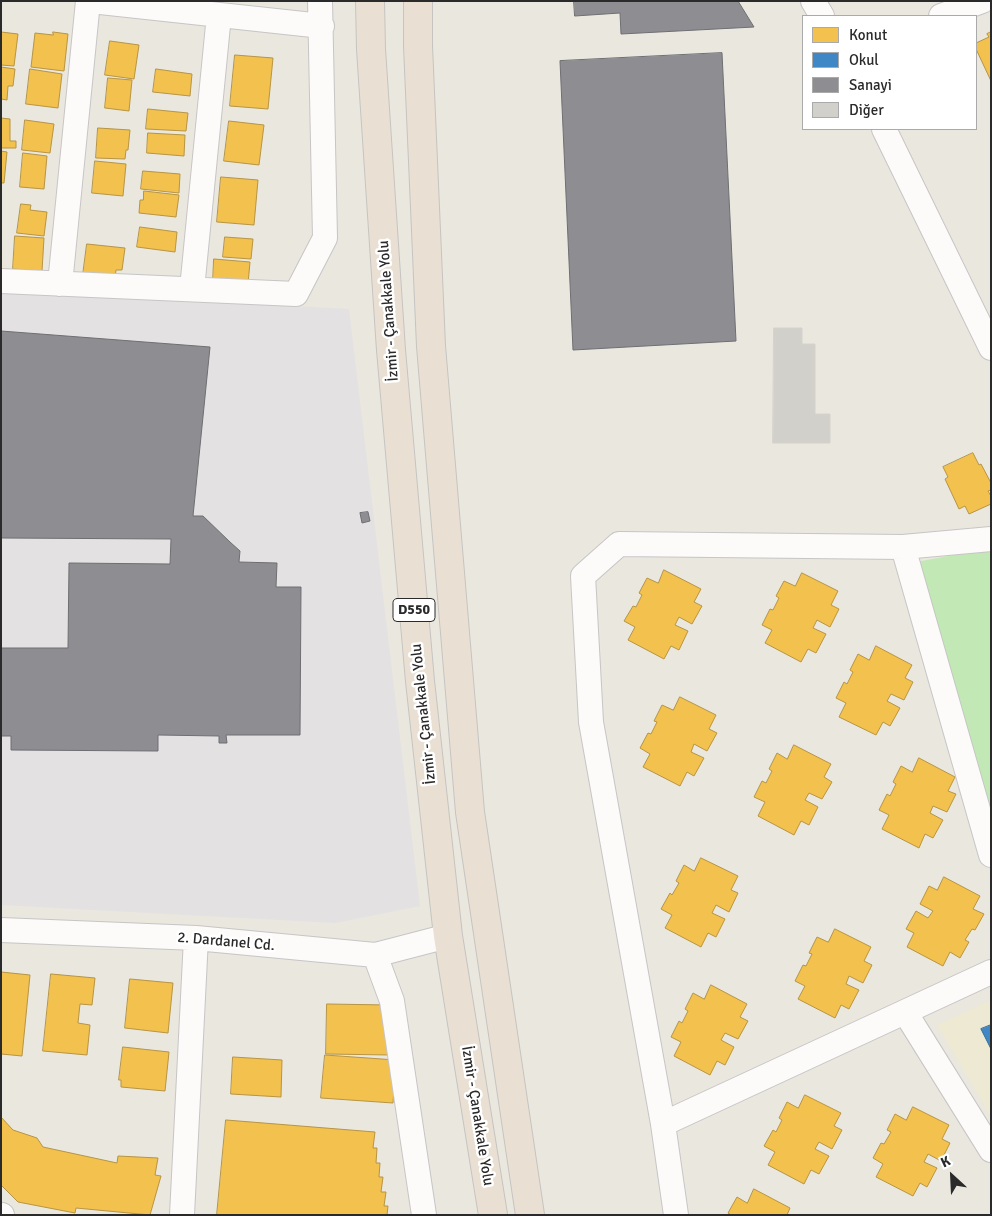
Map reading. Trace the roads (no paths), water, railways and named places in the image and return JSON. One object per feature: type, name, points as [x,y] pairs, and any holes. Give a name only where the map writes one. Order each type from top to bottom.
[{"type":"highway","name":"İzmir - Çanakkale Yolu","points":[[370,1],[391,350],[420,681],[448,936],[493,1215]]},
{"type":"highway","name":"D550","points":[[418,1],[418,46],[431,346],[470,812],[530,1215]]},
{"type":"street","points":[[60,284],[89,1],[322,26]]},
{"type":"street","points":[[1,281],[296,294],[325,238],[320,1]]},
{"type":"street","points":[[813,1],[821,15]]},
{"type":"street","points":[[944,15],[982,1]]},
{"type":"street","points":[[192,289],[219,15]]},
{"type":"street","points":[[884,130],[991,348]]},
{"type":"street","points":[[676,1215],[663,1124],[591,722],[583,576],[619,544],[903,546],[991,538]]},
{"type":"street","points":[[903,546],[991,855]]},
{"type":"street","name":"2. Dardanel Cd.","points":[[1,930],[196,938],[375,955],[448,936]]},
{"type":"street","points":[[182,1215],[196,938]]},
{"type":"street","points":[[375,955],[392,1001],[424,1215]]},
{"type":"street","points":[[663,1124],[991,972]]},
{"type":"street","points":[[905,1012],[991,1150]]}]
